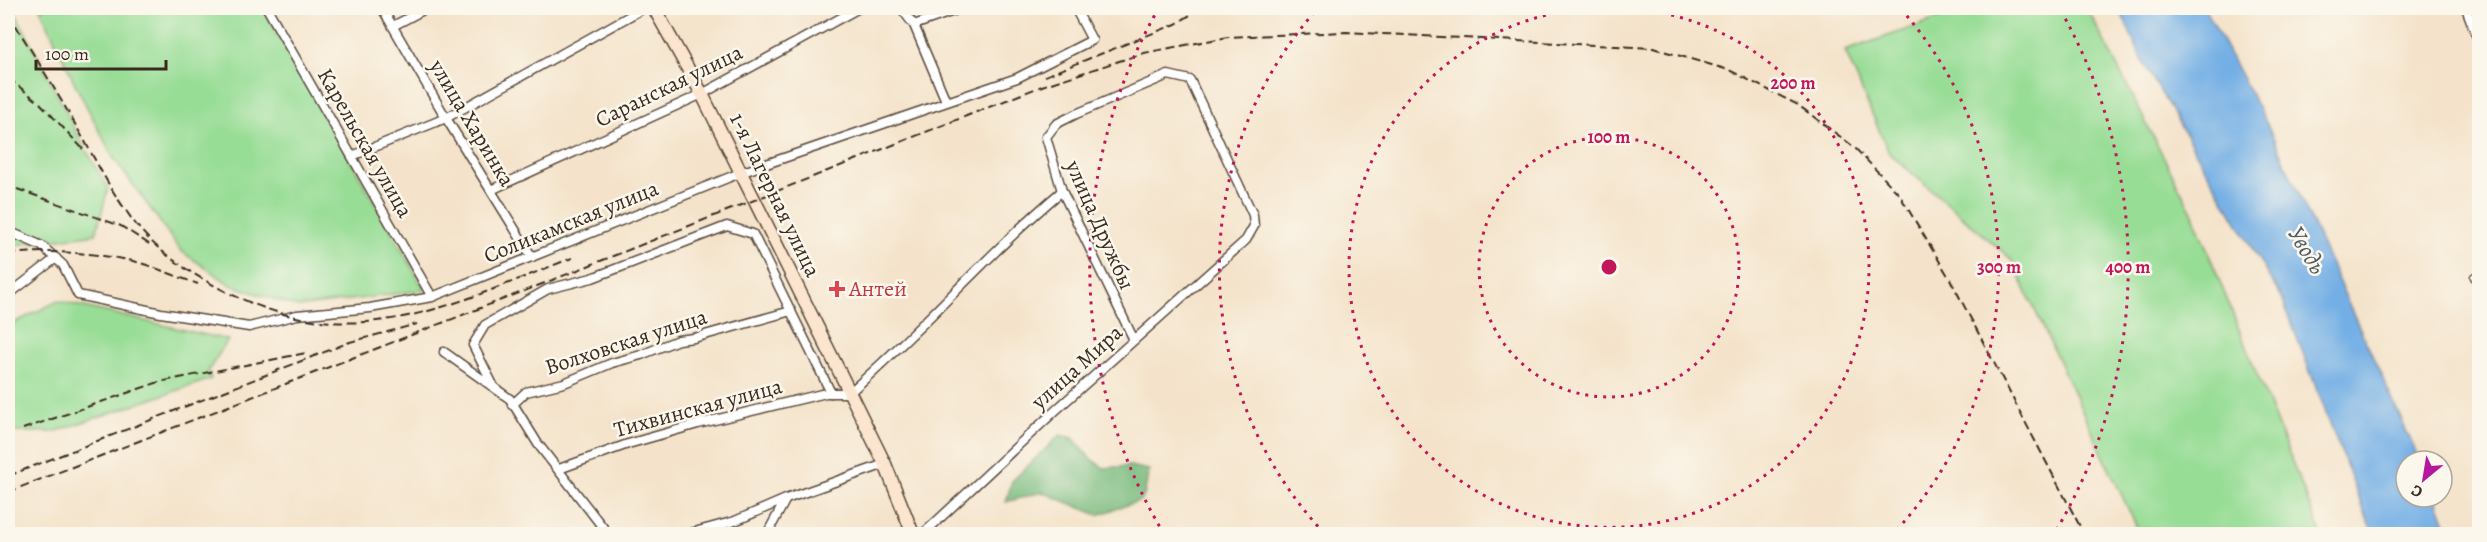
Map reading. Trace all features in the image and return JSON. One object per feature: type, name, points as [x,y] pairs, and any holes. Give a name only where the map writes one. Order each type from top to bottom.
[{"type":"main road","name":"1-я Лагерная улица","points":[[654,8],[702,94],[885,464],[914,534]]},
{"type":"street","name":"Карельская улица","points":[[267,8],[432,297]]},
{"type":"street","name":"улица Харинка","points":[[382,8],[446,118],[532,257]]},
{"type":"street","points":[[393,26],[427,8]]},
{"type":"street","points":[[352,156],[446,118],[644,8]]},
{"type":"street","name":"Саранская улица","points":[[491,190],[702,94],[859,8]]},
{"type":"street","points":[[901,8],[914,25],[946,101]]},
{"type":"street","points":[[914,25],[962,8]]},
{"type":"street","name":"Соликамская улица","points":[[56,258],[63,265],[78,295],[161,313],[249,327],[297,315],[370,308],[432,297],[740,173],[1017,78],[1092,40],[1075,8]]},
{"type":"street","points":[[2466,8],[2480,45]]},
{"type":"street","name":"улица Дружбы","points":[[1134,340],[1062,191],[1046,137],[1056,124],[1168,75],[1190,80],[1253,214],[1254,226]]},
{"type":"street","points":[[849,393],[1018,229],[1062,191]]},
{"type":"street","points":[[494,387],[473,345],[485,325],[548,289],[592,278],[727,226],[753,234],[831,393]]},
{"type":"street","name":"улица Мира","points":[[923,534],[1246,240],[1254,226]]},
{"type":"street","points":[[8,231],[42,246],[56,258],[8,295]]},
{"type":"street","name":"Волховская улица","points":[[512,405],[526,392],[564,383],[678,340],[694,338],[790,311]]},
{"type":"street","points":[[444,352],[510,399],[538,444],[608,534]]},
{"type":"street","name":"Тихвинская улица","points":[[559,469],[628,444],[698,424],[831,393],[849,393]]},
{"type":"street","points":[[687,534],[735,521],[786,499],[885,464]]},
{"type":"street","points":[[767,534],[786,499]]},
{"type":"green space","points":[[8,8],[13,8],[81,141],[108,188],[96,234],[8,246]]},
{"type":"green space","points":[[40,8],[263,8],[425,290],[298,307],[231,285],[181,251],[113,157],[75,84]]},
{"type":"green space","points":[[1968,8],[2087,8],[2192,212],[2321,534],[2140,534],[2011,259],[1889,153],[1845,51]]},
{"type":"green space","points":[[58,301],[228,340],[208,371],[211,379],[54,432],[12,432],[12,416],[8,416],[8,326]]},
{"type":"green space","points":[[1060,435],[1073,438],[1090,458],[1104,468],[1130,466],[1149,470],[1144,496],[1141,500],[1098,515],[1042,492],[1006,502],[1012,481]]},
{"type":"water","name":"Уводь","points":[[2119,8],[2205,8],[2268,126],[2415,449],[2394,449],[2394,509],[2441,509],[2450,534],[2373,534],[2282,299],[2144,64]]},
{"type":"railway","points":[[1045,76],[1176,24],[1201,8]]},
{"type":"railway","points":[[8,14],[56,91],[109,185],[136,225],[169,257],[221,289],[269,309],[314,320],[357,322],[399,318],[440,308],[572,258]]},
{"type":"railway","points":[[8,492],[1042,86],[1144,53],[1228,37],[1346,32],[1653,48],[1729,70],[1798,105],[1854,147],[1899,194],[1950,279],[2084,534]]},
{"type":"railway","points":[[8,78],[40,103],[83,149]]},
{"type":"railway","points":[[17,189],[121,226],[149,244]]},
{"type":"railway","points":[[8,254],[57,252],[104,256],[137,262],[198,284]]},
{"type":"railway","points":[[8,476],[350,342],[417,324]]},
{"type":"railway","points":[[23,429],[159,382],[306,353]]},
{"type":"place","name":"Антей","points":[[837,289]]}]
